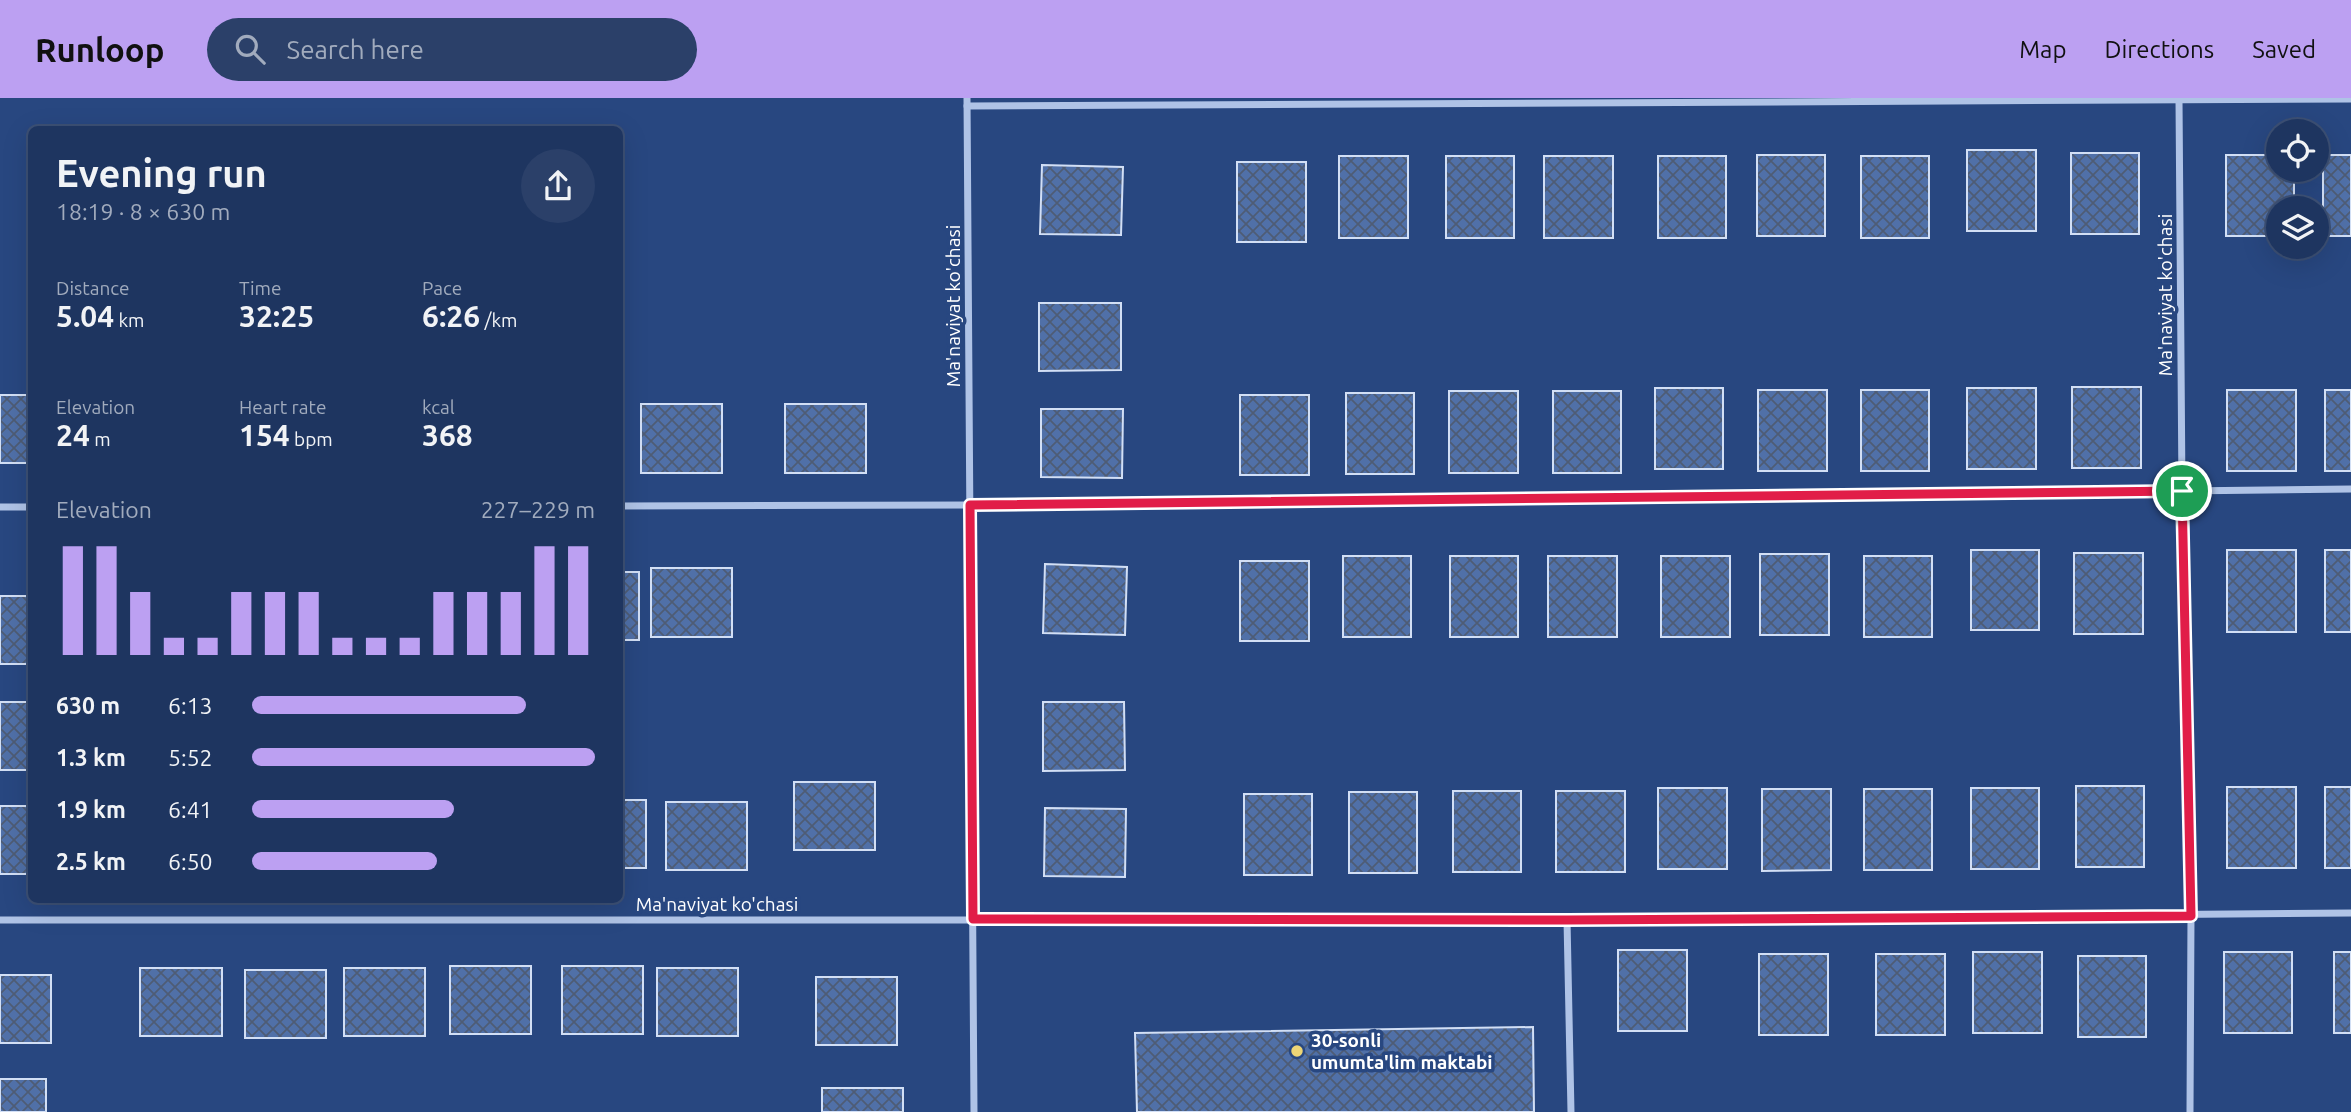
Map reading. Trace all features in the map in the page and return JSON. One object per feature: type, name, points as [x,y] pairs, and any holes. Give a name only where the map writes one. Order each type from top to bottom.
[{"type":"street","name":"Ma'naviyat ko'chasi","points":[[974,1112],[967,102],[2351,99]]},
{"type":"street","name":"Ma'naviyat ko'chasi","points":[[2179,100],[2182,491],[2191,916],[2190,1112]]},
{"type":"street","points":[[623,506],[970,505],[2351,489]]},
{"type":"street","points":[[0,507],[28,507]]},
{"type":"street","name":"Ma'naviyat ko'chasi","points":[[0,920],[1567,920],[2351,913]]},
{"type":"street","points":[[1567,920],[1571,1112]]},
{"type":"building","points":[[1967,150],[2036,150],[2036,231],[1967,231]]},
{"type":"building","points":[[2071,153],[2139,153],[2139,234],[2071,234]]},
{"type":"building","points":[[1757,155],[1825,155],[1825,236],[1757,236]]},
{"type":"building","points":[[2226,155],[2266,155],[2266,182],[2294,182],[2294,196],[2266,196],[2266,236],[2226,236]]},
{"type":"building","points":[[2329,155],[2351,155],[2351,236],[2329,236],[2329,196],[2323,196],[2323,182],[2329,182]]},
{"type":"building","points":[[1339,156],[1408,156],[1408,238],[1339,238]]},
{"type":"building","points":[[1446,156],[1514,156],[1514,238],[1446,238]]},
{"type":"building","points":[[1544,156],[1613,156],[1613,238],[1544,238]]},
{"type":"building","points":[[1658,156],[1726,156],[1726,238],[1658,238]]},
{"type":"building","points":[[1861,156],[1929,156],[1929,238],[1861,238]]},
{"type":"building","points":[[1237,162],[1306,162],[1306,242],[1237,242]]},
{"type":"building","points":[[1042,165],[1123,167],[1121,235],[1040,234]]},
{"type":"building","points":[[1039,303],[1121,303],[1121,370],[1039,371]]},
{"type":"building","points":[[2072,387],[2141,387],[2141,468],[2072,468]]},
{"type":"building","points":[[1655,388],[1723,388],[1723,469],[1655,469]]},
{"type":"building","points":[[1967,388],[2036,388],[2036,469],[1967,469]]},
{"type":"building","points":[[1758,390],[1827,390],[1827,471],[1758,471]]},
{"type":"building","points":[[1861,390],[1929,390],[1929,471],[1861,471]]},
{"type":"building","points":[[2227,390],[2296,390],[2296,471],[2227,471]]},
{"type":"building","points":[[2325,390],[2351,390],[2351,471],[2325,471]]},
{"type":"building","points":[[1449,391],[1518,391],[1518,473],[1449,473]]},
{"type":"building","points":[[1553,391],[1621,391],[1621,473],[1553,473]]},
{"type":"building","points":[[1346,393],[1414,393],[1414,474],[1346,474]]},
{"type":"building","points":[[0,395],[28,395],[28,463],[0,463]]},
{"type":"building","points":[[1240,395],[1309,395],[1309,475],[1240,475]]},
{"type":"building","points":[[641,404],[722,404],[722,473],[641,473]]},
{"type":"building","points":[[785,404],[866,404],[866,473],[785,473]]},
{"type":"building","points":[[1041,409],[1123,409],[1122,478],[1041,477]]},
{"type":"building","points":[[1971,550],[2039,550],[2039,630],[1971,630]]},
{"type":"building","points":[[2227,550],[2296,550],[2296,632],[2227,632]]},
{"type":"building","points":[[2325,550],[2351,550],[2351,632],[2325,632]]},
{"type":"building","points":[[2074,553],[2143,553],[2143,634],[2074,634]]},
{"type":"building","points":[[1760,554],[1829,554],[1829,635],[1760,635]]},
{"type":"building","points":[[1343,556],[1411,556],[1411,637],[1343,637]]},
{"type":"building","points":[[1450,556],[1518,556],[1518,637],[1450,637]]},
{"type":"building","points":[[1548,556],[1617,556],[1617,637],[1548,637]]},
{"type":"building","points":[[1661,556],[1730,556],[1730,637],[1661,637]]},
{"type":"building","points":[[1864,556],[1932,556],[1932,637],[1864,637]]},
{"type":"building","points":[[1240,561],[1309,561],[1309,641],[1240,641]]},
{"type":"building","points":[[1045,564],[1127,567],[1125,635],[1043,633]]},
{"type":"building","points":[[651,568],[732,568],[732,637],[651,637]]},
{"type":"building","points":[[623,572],[639,572],[639,640],[623,640]]},
{"type":"building","points":[[0,596],[28,596],[28,664],[0,664]]},
{"type":"building","points":[[0,702],[28,702],[28,770],[0,770]]},
{"type":"building","points":[[1043,702],[1124,702],[1125,770],[1043,771]]},
{"type":"building","points":[[794,782],[875,782],[875,850],[794,850]]},
{"type":"building","points":[[2076,786],[2144,786],[2144,867],[2076,867]]},
{"type":"building","points":[[2227,787],[2296,787],[2296,868],[2227,868]]},
{"type":"building","points":[[2325,787],[2351,787],[2351,868],[2325,868]]},
{"type":"building","points":[[1658,788],[1727,788],[1727,869],[1658,869]]},
{"type":"building","points":[[1971,788],[2039,788],[2039,869],[1971,869]]},
{"type":"building","points":[[1762,789],[1831,789],[1831,870],[1762,871]]},
{"type":"building","points":[[1864,789],[1932,789],[1932,870],[1864,870]]},
{"type":"building","points":[[1453,791],[1521,791],[1521,872],[1453,872]]},
{"type":"building","points":[[1556,791],[1625,791],[1625,872],[1556,872]]},
{"type":"building","points":[[1349,792],[1417,792],[1417,873],[1349,873]]},
{"type":"building","points":[[1244,794],[1312,794],[1312,875],[1244,875]]},
{"type":"building","points":[[623,800],[646,800],[646,868],[623,868]]},
{"type":"building","points":[[666,802],[747,802],[747,870],[666,870]]},
{"type":"building","points":[[0,806],[28,806],[28,874],[0,874]]},
{"type":"building","points":[[1045,808],[1126,809],[1125,877],[1044,876]]},
{"type":"building","points":[[1618,950],[1687,950],[1687,1031],[1618,1031]]},
{"type":"building","points":[[1973,952],[2042,952],[2042,1033],[1973,1033]]},
{"type":"building","points":[[2224,952],[2292,952],[2292,1033],[2224,1033]]},
{"type":"building","points":[[2334,952],[2351,952],[2351,1033],[2334,1033]]},
{"type":"building","points":[[1759,954],[1828,954],[1828,1035],[1759,1035]]},
{"type":"building","points":[[1876,954],[1945,954],[1945,1035],[1876,1035]]},
{"type":"building","points":[[2078,956],[2146,956],[2146,1037],[2078,1037]]},
{"type":"building","points":[[450,966],[531,966],[531,1034],[450,1034]]},
{"type":"building","points":[[562,966],[643,966],[643,1034],[562,1034]]},
{"type":"building","points":[[140,968],[222,968],[222,1036],[140,1036]]},
{"type":"building","points":[[344,968],[425,968],[425,1036],[344,1036]]},
{"type":"building","points":[[657,968],[738,968],[738,1036],[657,1036]]},
{"type":"building","points":[[245,970],[326,970],[326,1038],[245,1038]]},
{"type":"building","points":[[0,975],[51,975],[51,1043],[0,1043]]},
{"type":"building","points":[[816,977],[897,977],[897,1045],[816,1045]]},
{"type":"building","points":[[1533,1027],[1534,1112],[1137,1112],[1135,1033]]},
{"type":"building","points":[[0,1079],[46,1079],[46,1112],[0,1112]]},
{"type":"building","points":[[822,1088],[903,1088],[903,1112],[822,1112]]},
{"type":"place","name":"30-sonli umumta'lim maktabi","points":[[1297,1051]]},
{"type":"route","points":[[2182,491],[2191,916],[1567,920],[973,919],[970,505],[2182,491]]}]
